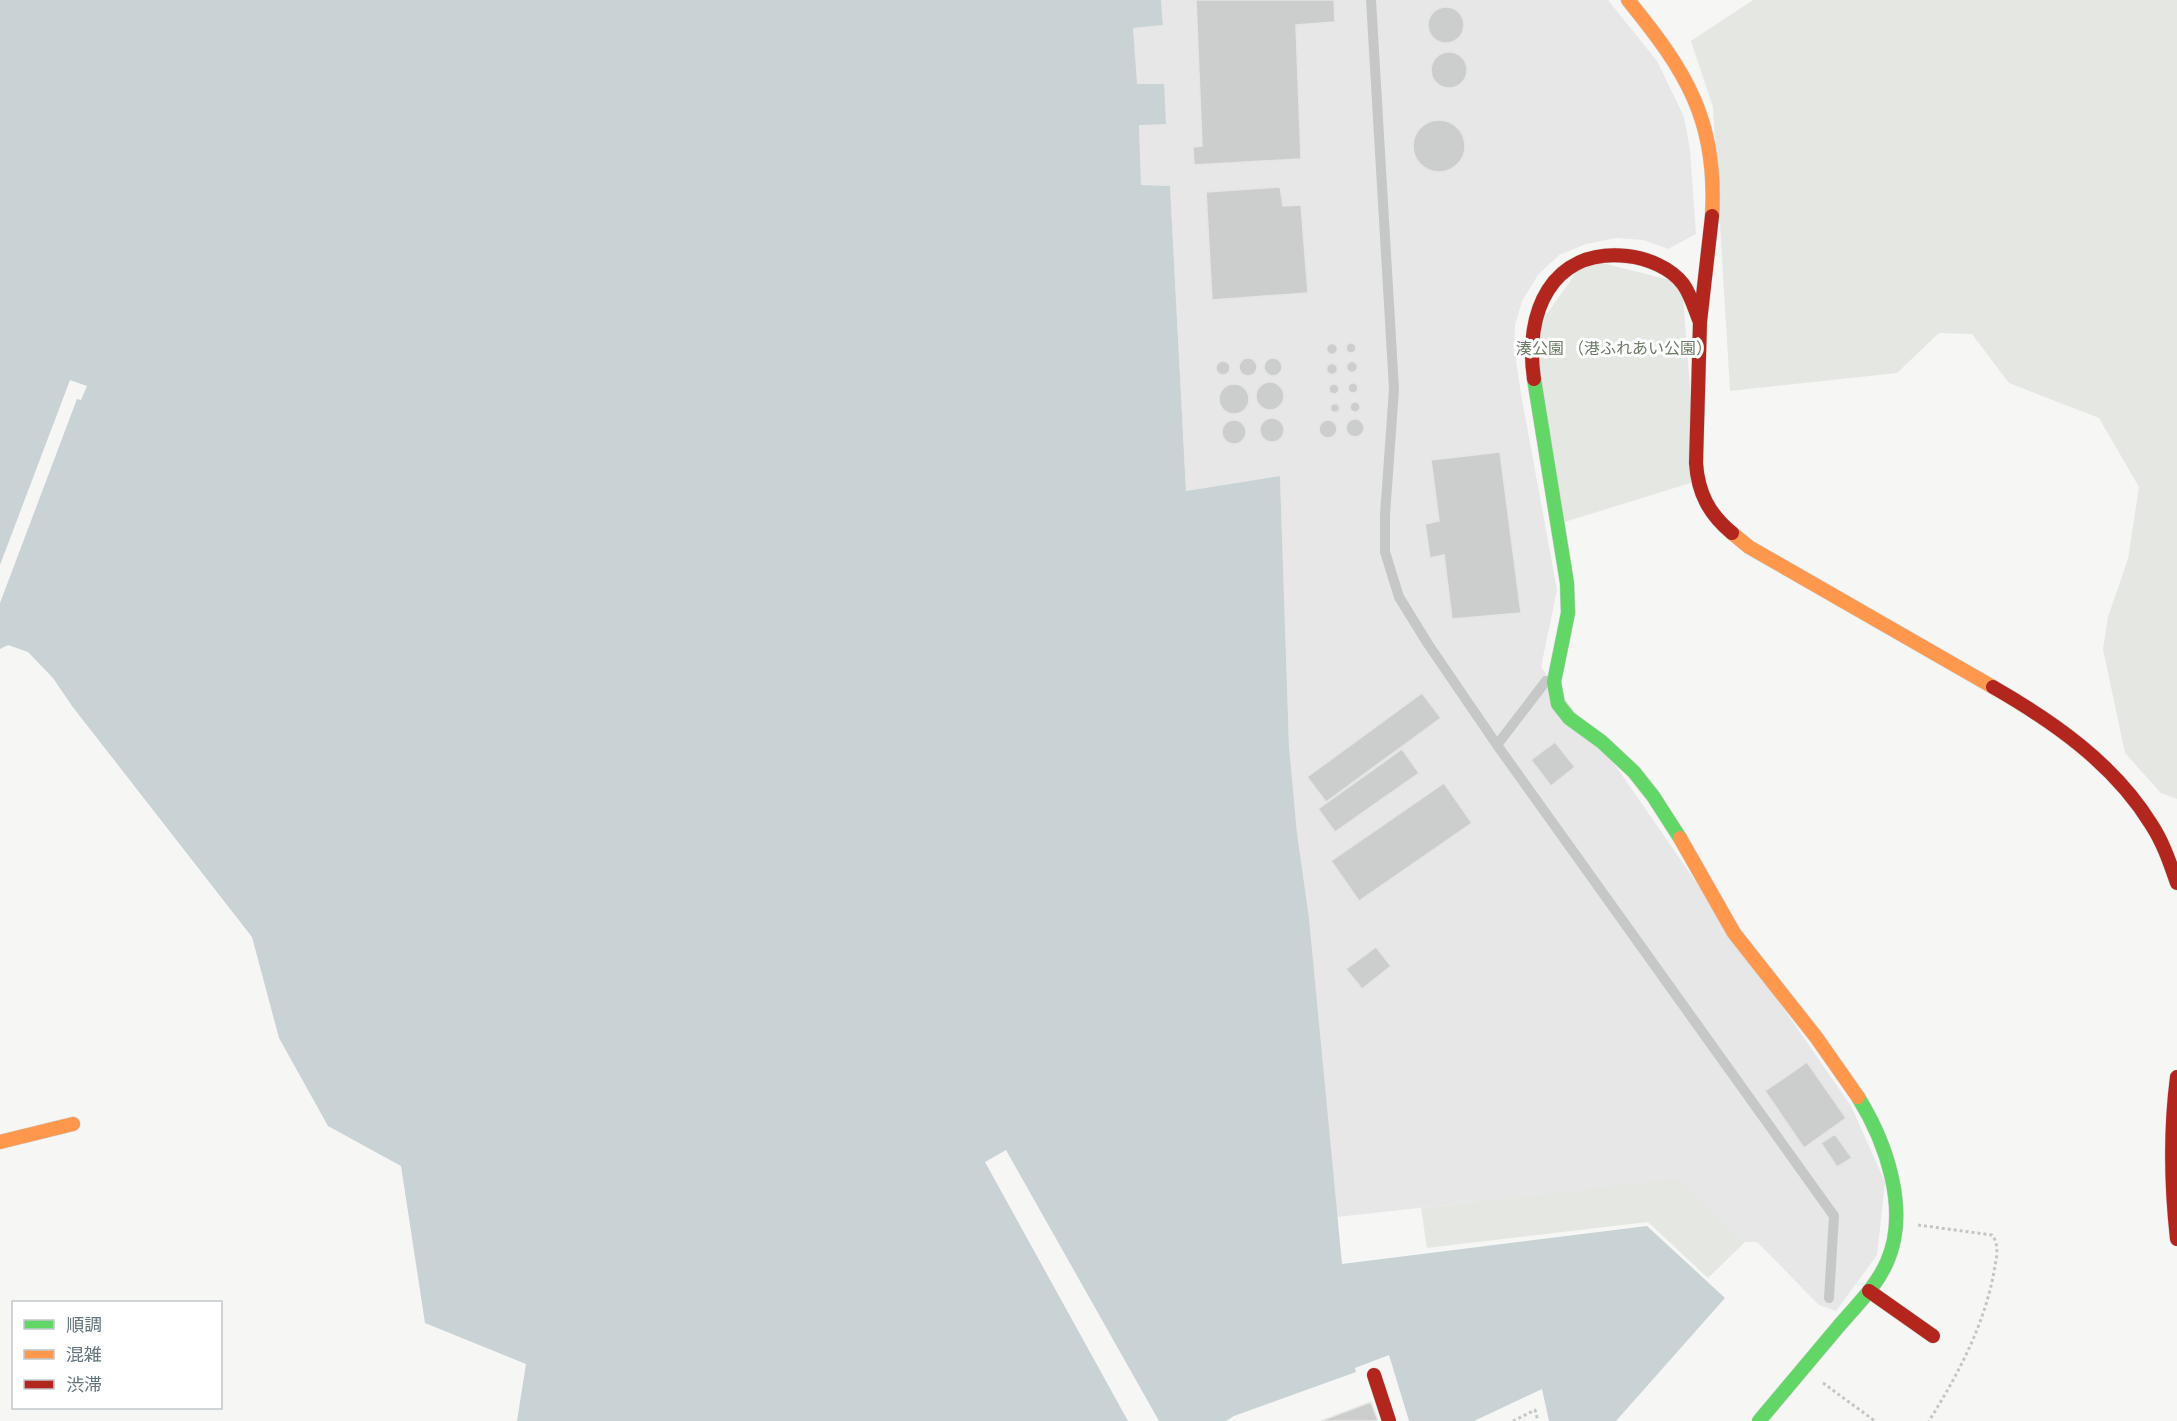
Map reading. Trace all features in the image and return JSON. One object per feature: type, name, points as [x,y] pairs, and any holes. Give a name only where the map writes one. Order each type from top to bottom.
[{"type":"street","points":[[1628,0],[1680,70],[1694,100],[1711,155],[1712,200],[1700,322],[1696,448],[1697,481],[1707,506],[1724,527],[1777,565],[2019,702],[2054,724],[2089,751],[2116,778],[2145,814],[2169,861],[2177,883]]},
{"type":"street","points":[[1699,252],[1705,246],[1710,227]]},
{"type":"street","points":[[1681,260],[1663,264],[1607,254],[1586,259],[1564,270],[1540,301],[1531,336],[1531,357],[1567,584],[1568,613],[1557,666],[1554,694],[1558,706],[1567,718],[1601,742],[1629,766],[1644,783],[1693,861],[1737,938],[1814,1034],[1848,1082],[1886,1152],[1897,1199],[1893,1243],[1887,1262],[1869,1291],[1759,1421]]},
{"type":"street","points":[[1649,260],[1668,271],[1682,283],[1700,322]]},
{"type":"street","points":[[2177,1077],[2171,1126],[2171,1167],[2177,1239]]},
{"type":"street","points":[[0,1142],[73,1124]]},
{"type":"street","points":[[1869,1291],[1933,1336]]},
{"type":"street","points":[[1374,1375],[1389,1421]]},
{"type":"lane","points":[[1371,0],[1394,389],[1385,515],[1385,552],[1399,597],[1497,745],[1834,1216],[1829,1298]]},
{"type":"lane","points":[[1497,745],[1557,666]]},
{"type":"path","points":[[1896,1222],[1992,1235],[1997,1245],[1992,1287],[1977,1330],[1948,1390],[1929,1421]]},
{"type":"path","points":[[1803,1369],[1875,1421]]},
{"type":"path","points":[[1513,1421],[1535,1410],[1538,1421]]},
{"type":"shaded area","points":[[0,0],[1161,0],[1163,25],[1133,28],[1137,84],[1164,84],[1166,124],[1139,125],[1141,185],[1170,186],[1186,491],[1280,476],[1289,746],[1297,833],[1309,918],[1342,1264],[1647,1226],[1725,1298],[1616,1421],[1549,1421],[1542,1389],[1474,1421],[1409,1421],[1389,1355],[1355,1368],[1356,1372],[1234,1416],[1226,1421],[1159,1421],[1006,1150],[985,1162],[1128,1421],[517,1421],[526,1364],[425,1323],[401,1166],[328,1126],[279,1038],[252,937],[72,706],[53,678],[28,652],[8,645],[0,649]]},
{"type":"shaded area","points":[[1161,0],[1608,0],[1657,61],[1684,117],[1690,150],[1696,234],[1668,249],[1643,240],[1616,238],[1586,244],[1559,255],[1538,275],[1522,301],[1515,325],[1514,348],[1521,394],[1557,590],[1541,667],[1613,762],[1851,1106],[1885,1182],[1877,1255],[1836,1311],[1819,1305],[1757,1242],[1745,1242],[1676,1180],[1337,1217],[1309,918],[1297,833],[1289,746],[1280,476],[1186,491],[1170,186],[1141,185],[1139,124],[1163,84],[1136,84],[1133,28],[1163,25]]},
{"type":"green space","points":[[1753,0],[2177,0],[2177,799],[2161,793],[2125,753],[2103,649],[2108,617],[2128,559],[2139,487],[2099,418],[2009,383],[1972,334],[1939,333],[1897,373],[1730,391],[1713,107],[1691,41]]},
{"type":"green space","name":"湊公園 （港ふれあい公園）","points":[[1586,259],[1682,283],[1697,481],[1558,524],[1531,336]]},
{"type":"green space","points":[[1676,1179],[1745,1242],[1708,1278],[1648,1222],[1427,1248],[1421,1208]]},
{"type":"pier","points":[[70,380],[87,386],[81,400],[77,399],[0,603],[0,565]]},
{"type":"building","points":[[1196,0],[1334,0],[1335,22],[1296,25],[1301,159],[1194,165],[1193,147],[1202,146]]},
{"type":"building","points":[[1446,7],[1459,12],[1464,25],[1459,38],[1446,43],[1433,38],[1428,25],[1433,12]]},
{"type":"building","points":[[1449,52],[1462,57],[1467,70],[1462,83],[1449,88],[1436,83],[1431,70],[1436,57]]},
{"type":"building","points":[[1439,120],[1453,124],[1461,132],[1465,146],[1461,160],[1453,168],[1439,172],[1425,168],[1417,160],[1413,146],[1417,132],[1425,124]]},
{"type":"building","points":[[1280,187],[1283,206],[1301,205],[1308,293],[1212,300],[1206,192]]},
{"type":"building","points":[[1351,343],[1355,344],[1355,352],[1351,353],[1347,352],[1346,348],[1347,344]]},
{"type":"building","points":[[1332,344],[1336,345],[1336,353],[1332,354],[1328,353],[1327,349],[1328,345]]},
{"type":"building","points":[[1248,358],[1254,361],[1257,367],[1254,373],[1248,376],[1242,373],[1239,367],[1242,361]]},
{"type":"building","points":[[1273,358],[1279,361],[1282,367],[1279,373],[1273,376],[1267,373],[1264,367],[1267,361]]},
{"type":"building","points":[[1220,361],[1226,361],[1230,368],[1226,375],[1220,375],[1216,371],[1216,365]]},
{"type":"building","points":[[1352,361],[1358,367],[1352,373],[1346,367]]},
{"type":"building","points":[[1332,363],[1338,369],[1332,375],[1326,369]]},
{"type":"building","points":[[1270,382],[1280,386],[1284,396],[1280,406],[1270,410],[1260,406],[1256,396],[1260,386]]},
{"type":"building","points":[[1353,383],[1357,384],[1357,392],[1353,393],[1349,392],[1348,388],[1349,384]]},
{"type":"building","points":[[1234,384],[1245,388],[1249,399],[1245,410],[1234,414],[1223,410],[1219,399],[1223,388]]},
{"type":"building","points":[[1334,384],[1338,385],[1338,393],[1334,394],[1330,393],[1329,389],[1330,385]]},
{"type":"building","points":[[1355,402],[1360,407],[1355,412],[1350,407]]},
{"type":"building","points":[[1335,403],[1340,408],[1335,413],[1330,408]]},
{"type":"building","points":[[1272,418],[1280,422],[1284,430],[1280,438],[1272,442],[1264,438],[1260,430],[1264,422]]},
{"type":"building","points":[[1355,419],[1361,422],[1364,428],[1361,434],[1355,437],[1349,434],[1346,428],[1349,422]]},
{"type":"building","points":[[1234,420],[1242,424],[1246,432],[1242,440],[1234,444],[1226,440],[1222,432],[1226,424]]},
{"type":"building","points":[[1328,420],[1334,423],[1337,429],[1334,435],[1328,438],[1322,435],[1319,429],[1322,423]]},
{"type":"building","points":[[1500,452],[1521,613],[1452,619],[1444,555],[1430,558],[1425,524],[1439,521],[1431,460]]},
{"type":"building","points":[[1422,693],[1441,718],[1326,802],[1307,777]]},
{"type":"building","points":[[1555,742],[1575,767],[1551,786],[1531,760]]},
{"type":"building","points":[[1402,749],[1419,773],[1335,832],[1318,809]]},
{"type":"building","points":[[1444,783],[1472,823],[1359,901],[1331,861]]},
{"type":"building","points":[[1376,947],[1391,966],[1362,989],[1346,969]]},
{"type":"building","points":[[1807,1062],[1846,1118],[1804,1148],[1765,1091]]},
{"type":"building","points":[[1835,1134],[1852,1158],[1837,1167],[1821,1143]]},
{"type":"building","points":[[1371,1402],[1378,1421],[1321,1421]]},
{"type":"traffic: fast","points":[[1534,379],[1567,583],[1568,613],[1554,682],[1558,704],[1569,718],[1602,742],[1634,772],[1653,796],[1680,838]]},
{"type":"traffic: fast","points":[[1759,1421],[1871,1288],[1887,1262],[1894,1242],[1896,1221],[1892,1177],[1878,1134],[1858,1097]]},
{"type":"traffic: slow","points":[[1628,0],[1666,50],[1682,74],[1694,99],[1710,152],[1712,216]]},
{"type":"traffic: slow","points":[[1732,533],[1749,547],[1993,687]]},
{"type":"traffic: slow","points":[[1680,838],[1734,933],[1816,1037],[1858,1097]]},
{"type":"traffic: slow","points":[[0,1142],[73,1124]]},
{"type":"traffic: jam","points":[[1712,216],[1700,322],[1696,463],[1699,484],[1706,502],[1717,518],[1732,533]]},
{"type":"traffic: jam","points":[[1534,379],[1532,354],[1539,309],[1548,290],[1562,274],[1579,263],[1601,256],[1627,256],[1658,265],[1672,273],[1683,284],[1700,322]]},
{"type":"traffic: jam","points":[[1993,687],[2060,730],[2081,746],[2119,782],[2136,802],[2155,831],[2177,883]]},
{"type":"traffic: jam","points":[[2177,1077],[2172,1158],[2177,1239]]},
{"type":"traffic: jam","points":[[1869,1291],[1933,1336]]},
{"type":"traffic: jam","points":[[1374,1375],[1389,1421]]}]
